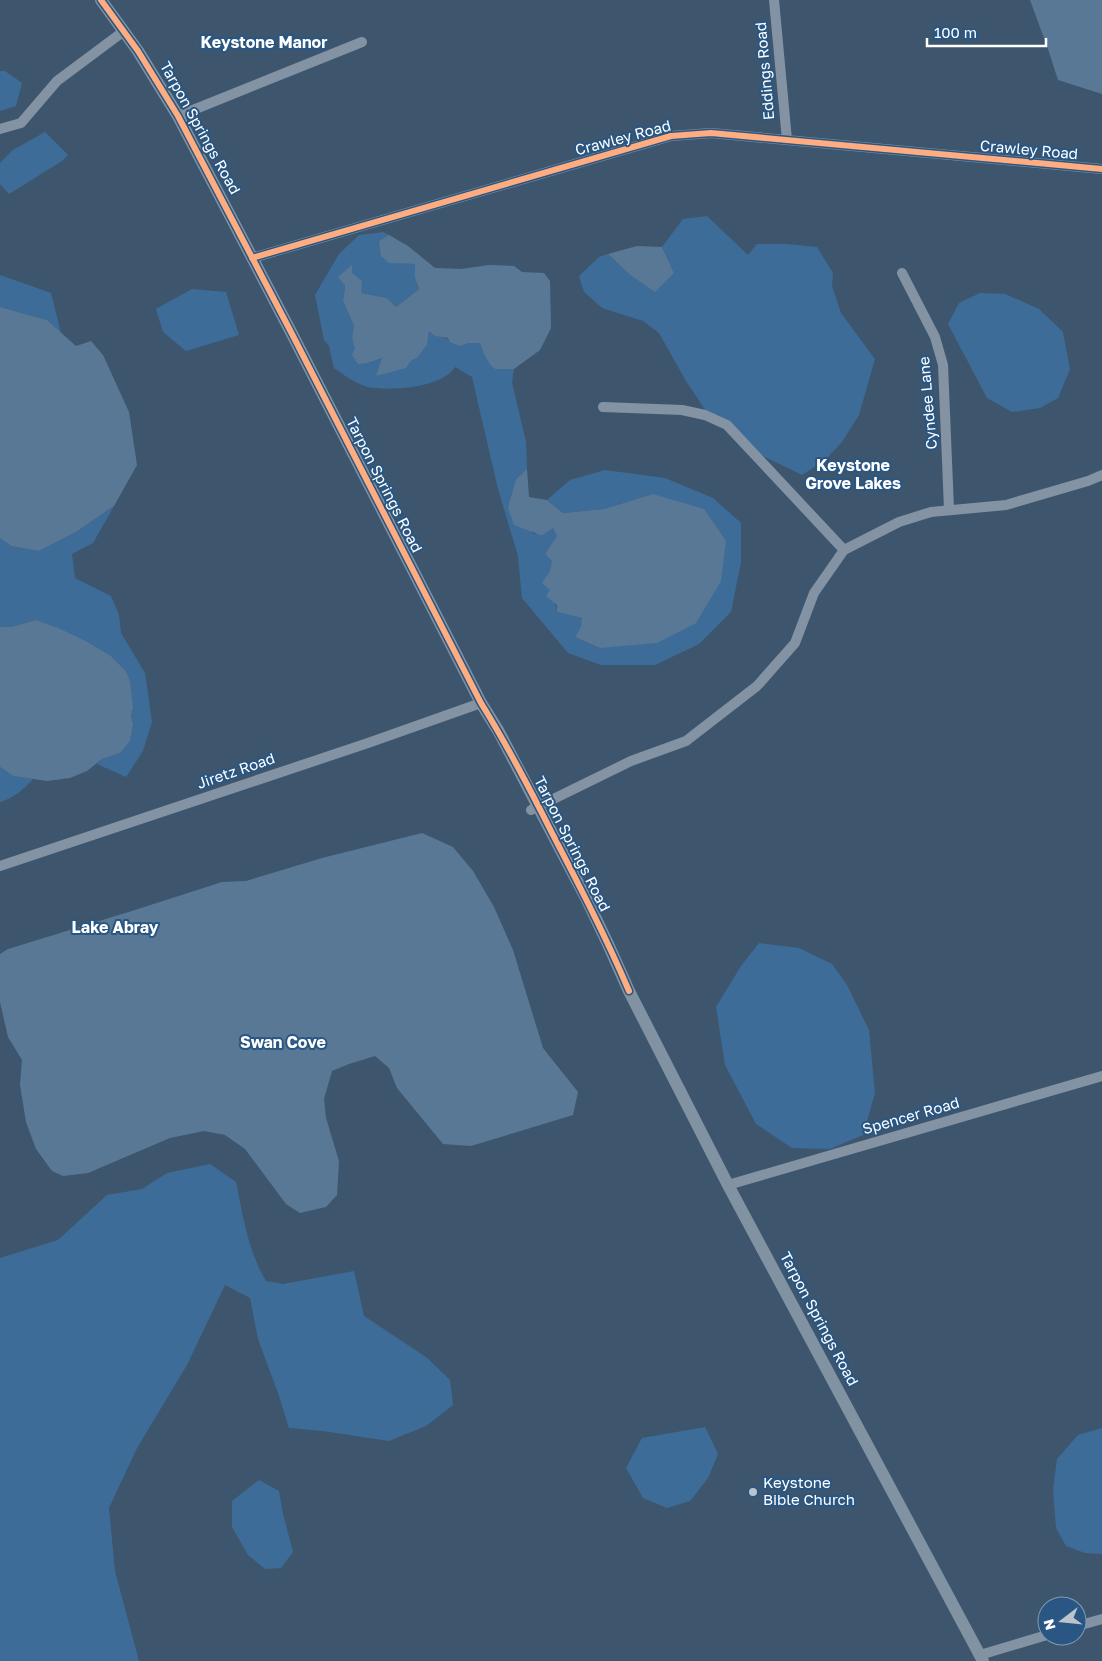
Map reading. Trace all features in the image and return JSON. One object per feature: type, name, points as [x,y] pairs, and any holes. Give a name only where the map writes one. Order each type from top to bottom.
[{"type":"main road","name":"Tarpon Springs Road","points":[[101,0],[124,31],[178,116],[481,703],[499,732],[535,808],[608,944],[628,991],[728,1184],[981,1658]]},
{"type":"street","name":"Eddings Road","points":[[774,0],[787,140]]},
{"type":"street","points":[[0,129],[21,123],[56,81],[124,31]]},
{"type":"street","points":[[178,116],[362,42]]},
{"type":"street","name":"Crawley Road","points":[[252,258],[671,136],[711,133],[1102,169]]},
{"type":"street","name":"Cyndee Lane","points":[[902,273],[935,337],[943,365],[950,510]]},
{"type":"street","points":[[603,407],[682,410],[705,415],[727,425],[844,550]]},
{"type":"street","points":[[535,808],[631,761],[686,741],[757,686],[795,642],[814,593],[844,550],[899,522],[930,512],[1006,505],[1088,481],[1102,475]]},
{"type":"street","name":"Jiretz Road","points":[[0,866],[368,743],[481,703]]},
{"type":"street","name":"Spencer Road","points":[[728,1184],[1102,1076]]},
{"type":"street","points":[[1087,1623],[1102,1619]]},
{"type":"street","points":[[981,1658],[1037,1638]]},
{"type":"shaded area","points":[[1030,0],[1102,0],[1102,94],[1058,80]]},
{"type":"shaded area","points":[[0,71],[5,71],[22,83],[16,106],[0,111]]},
{"type":"shaded area","points":[[45,132],[68,155],[62,161],[9,194],[0,184],[0,163],[13,150]]},
{"type":"shaded area","points":[[707,216],[748,255],[757,244],[817,247],[833,273],[832,286],[841,313],[875,359],[859,415],[842,442],[826,459],[802,475],[763,456],[706,411],[686,381],[659,333],[643,321],[602,308],[584,292],[579,276],[599,257],[608,254],[629,274],[674,273],[662,247],[683,219]]},
{"type":"shaded area","points":[[383,232],[389,235],[379,241],[405,264],[415,264],[415,278],[419,289],[396,307],[387,298],[361,293],[338,277],[345,286],[343,301],[354,326],[352,338],[356,349],[368,363],[383,358],[377,375],[406,368],[427,345],[429,331],[440,337],[480,343],[495,369],[514,369],[512,382],[526,442],[527,469],[516,479],[514,525],[529,529],[534,534],[553,528],[558,536],[545,554],[553,561],[549,586],[557,612],[582,618],[582,627],[575,637],[600,648],[653,494],[604,509],[563,513],[547,500],[570,480],[605,470],[665,478],[713,498],[741,523],[741,562],[731,612],[699,644],[655,665],[601,665],[568,653],[522,598],[518,556],[498,489],[472,377],[455,367],[449,374],[428,384],[389,389],[359,384],[334,368],[329,346],[324,340],[315,295],[339,254],[359,235]]},
{"type":"shaded area","points":[[389,235],[408,246],[435,268],[461,269],[489,265],[514,266],[522,272],[544,273],[550,281],[551,328],[540,350],[514,369],[495,369],[488,361],[480,343],[468,343],[460,346],[450,342],[448,338],[435,336],[429,331],[427,345],[406,368],[376,376],[382,358],[358,364],[352,355],[355,349],[352,338],[354,326],[343,301],[345,286],[338,277],[352,265],[352,273],[362,281],[361,293],[387,298],[396,307],[419,289],[415,278],[415,264],[389,263],[381,256],[379,241]]},
{"type":"shaded area","points":[[637,246],[662,247],[674,273],[655,292],[629,274],[608,254]]},
{"type":"shaded area","points":[[0,275],[51,293],[61,333],[47,320],[0,307]]},
{"type":"shaded area","points":[[192,289],[226,292],[239,335],[186,351],[163,332],[156,309]]},
{"type":"shaded area","points":[[980,293],[1005,294],[1039,309],[1063,332],[1070,369],[1058,398],[1040,408],[1012,412],[987,398],[948,324],[959,303]]},
{"type":"shaded area","points":[[0,307],[47,320],[76,346],[91,341],[103,355],[129,412],[137,465],[114,506],[76,532],[39,551],[11,546],[0,538]]},
{"type":"shaded area","points":[[527,469],[529,497],[547,500],[563,513],[604,509],[653,494],[704,509],[726,541],[721,581],[696,623],[657,643],[600,648],[575,637],[581,627],[582,618],[557,612],[557,605],[546,596],[550,590],[542,583],[550,571],[552,561],[545,554],[557,536],[553,528],[542,535],[514,525],[508,508],[516,479]]},
{"type":"shaded area","points":[[114,506],[93,543],[72,554],[75,578],[111,596],[119,615],[121,633],[145,673],[152,722],[143,751],[126,777],[97,764],[102,759],[120,753],[133,724],[131,716],[133,708],[126,671],[111,656],[86,641],[36,620],[11,627],[0,627],[0,538],[11,546],[39,551],[76,532]]},
{"type":"shaded area","points":[[36,620],[86,641],[111,656],[126,671],[130,681],[133,724],[130,741],[120,753],[102,759],[87,771],[70,778],[47,781],[13,776],[0,767],[0,627],[11,627]]},
{"type":"shaded area","points":[[0,767],[13,776],[33,779],[18,793],[0,802]]},
{"type":"shaded area","points":[[422,833],[453,847],[473,871],[494,907],[513,950],[543,1048],[578,1092],[573,1115],[471,1146],[443,1144],[397,1088],[389,1068],[375,1056],[332,1071],[324,1099],[326,1118],[339,1161],[337,1195],[326,1207],[300,1213],[286,1204],[245,1149],[225,1135],[204,1131],[170,1138],[88,1173],[63,1176],[52,1171],[36,1149],[26,1122],[20,1085],[22,1060],[8,1037],[0,1002],[0,954],[8,949],[222,882],[246,881],[322,858]]},
{"type":"shaded area","points":[[759,943],[799,948],[832,964],[847,985],[869,1030],[875,1093],[863,1135],[830,1149],[792,1148],[756,1124],[725,1065],[716,1007],[741,966]]},
{"type":"shaded area","points":[[210,1164],[236,1182],[250,1245],[266,1281],[283,1284],[354,1271],[364,1316],[426,1357],[450,1380],[453,1405],[426,1426],[389,1441],[289,1428],[258,1339],[250,1298],[225,1285],[187,1365],[137,1448],[109,1508],[115,1571],[139,1661],[0,1661],[0,1258],[58,1240],[107,1195],[142,1189],[167,1173]]},
{"type":"shaded area","points":[[705,1427],[718,1454],[708,1478],[690,1501],[667,1508],[643,1498],[626,1468],[642,1438]]},
{"type":"shaded area","points":[[1102,1428],[1102,1554],[1085,1553],[1066,1546],[1056,1528],[1053,1490],[1057,1459],[1078,1435]]},
{"type":"shaded area","points":[[259,1480],[279,1491],[293,1552],[281,1568],[265,1569],[248,1555],[232,1527],[232,1501]]},
{"type":"cycle path","points":[[101,0],[138,51],[178,116],[481,703],[535,800],[592,911],[629,991]]},
{"type":"cycle path","points":[[252,258],[671,136],[711,133],[1102,169]]},
{"type":"place","name":"Keystone Bible Church","points":[[753,1492]]},
{"type":"district","name":"Keystone Manor","points":[[264,42]]},
{"type":"district","name":"Keystone Grove Lakes","points":[[853,474]]},
{"type":"district","name":"Lake Abray","points":[[115,927]]},
{"type":"district","name":"Swan Cove","points":[[283,1042]]}]
